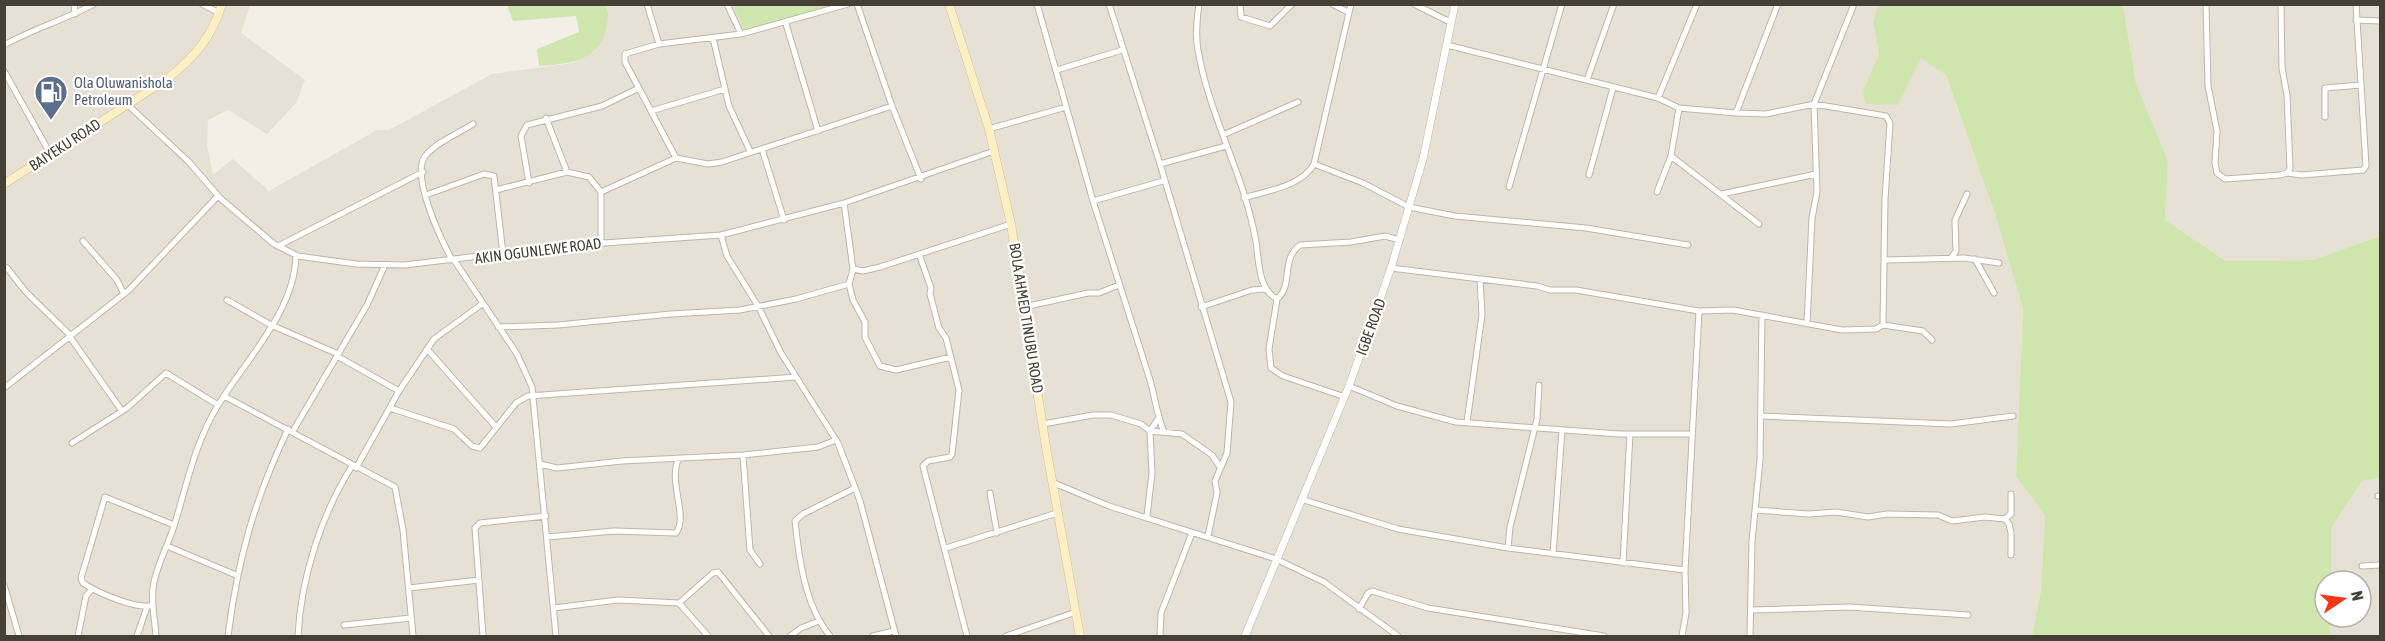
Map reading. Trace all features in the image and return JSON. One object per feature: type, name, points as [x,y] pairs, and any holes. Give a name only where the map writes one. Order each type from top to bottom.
[{"type":"main road","name":"BAIYEKU ROAD","points":[[4,184],[128,105],[191,60],[200,50],[222,4]]},
{"type":"main road","name":"BOLA AHMED TINUBU ROAD","points":[[949,4],[988,129],[1011,224],[1057,513],[1080,636]]},
{"type":"street","points":[[74,4],[75,14]]},
{"type":"street","points":[[4,45],[94,4]]},
{"type":"street","points":[[202,4],[219,13]]},
{"type":"street","points":[[647,4],[659,44]]},
{"type":"street","points":[[727,4],[741,34]]},
{"type":"street","points":[[676,158],[625,62],[625,54],[659,44],[741,34],[786,24],[848,4]]},
{"type":"street","points":[[857,4],[892,106],[921,179]]},
{"type":"street","points":[[1036,4],[1057,69],[1093,201],[1158,408],[1158,419],[1164,432]]},
{"type":"street","points":[[1109,4],[1160,164],[1163,181],[1231,402],[1227,453],[1220,466],[1208,536]]},
{"type":"street","points":[[1199,4],[1198,49],[1206,90],[1244,198],[1265,289],[1277,299]]},
{"type":"street","points":[[1240,4],[1241,17],[1270,26],[1292,4]]},
{"type":"street","points":[[1332,4],[1348,12]]},
{"type":"street","points":[[1244,198],[1298,181],[1308,175],[1314,164],[1351,4]]},
{"type":"street","points":[[1414,4],[1450,22]]},
{"type":"street","name":"IGBE ROAD","points":[[1245,636],[1345,397],[1391,268],[1423,159],[1455,4]]},
{"type":"street","points":[[1509,187],[1562,4]]},
{"type":"street","points":[[1587,80],[1614,4]]},
{"type":"street","points":[[1658,98],[1697,4]]},
{"type":"street","points":[[1736,113],[1778,4]]},
{"type":"street","points":[[1808,324],[1812,218],[1816,195],[1814,104],[1854,4]]},
{"type":"street","points":[[2206,4],[2208,86],[2217,131],[2217,173],[2225,180],[2287,173],[2322,174],[2363,170],[2366,166],[2356,4]]},
{"type":"street","points":[[2281,4],[2282,68],[2287,95],[2290,159],[2287,173]]},
{"type":"street","points":[[2356,20],[2380,21]]},
{"type":"street","points":[[786,24],[818,131]]},
{"type":"street","points":[[713,38],[729,106],[750,151]]},
{"type":"street","points":[[1447,45],[1658,98],[1679,108],[1766,114],[1814,104],[1884,115],[1890,120],[1885,199],[1886,260],[1883,325]]},
{"type":"street","points":[[1057,69],[1122,50]]},
{"type":"street","points":[[4,71],[51,155]]},
{"type":"street","points":[[2325,117],[2325,88],[2361,85]]},
{"type":"street","points":[[529,183],[521,136],[527,124],[602,106],[639,88]]},
{"type":"street","points":[[1589,175],[1613,88]]},
{"type":"street","points":[[651,111],[725,89]]},
{"type":"street","points":[[1223,135],[1298,102]]},
{"type":"street","name":"AKIN OGUNLEWE ROAD","points":[[128,105],[189,162],[218,196],[278,246],[296,255],[356,264],[386,265],[453,260],[601,243],[721,235],[844,204],[921,179],[994,151]]},
{"type":"street","points":[[601,192],[676,158],[708,164],[722,162],[892,106]]},
{"type":"street","points":[[988,129],[1066,107]]},
{"type":"street","points":[[1658,192],[1671,156],[1679,108]]},
{"type":"street","points":[[546,118],[567,172]]},
{"type":"street","points":[[473,124],[426,155],[423,172],[426,195],[432,220],[453,260],[518,354],[534,396],[556,636]]},
{"type":"street","points":[[1160,164],[1226,146]]},
{"type":"street","points":[[762,149],[784,220]]},
{"type":"street","points":[[1671,156],[1759,225]]},
{"type":"street","points":[[1314,164],[1364,183],[1409,207],[1455,216],[1586,228],[1688,245]]},
{"type":"street","points":[[278,246],[423,172]]},
{"type":"street","points":[[496,190],[567,172],[589,177],[601,192],[601,243]]},
{"type":"street","points":[[426,195],[484,174],[494,176],[504,254]]},
{"type":"street","points":[[1722,194],[1816,174]]},
{"type":"street","points":[[1093,201],[1163,181]]},
{"type":"street","points":[[1950,259],[1956,251],[1955,220],[1967,194]]},
{"type":"street","points":[[4,388],[124,294],[218,196]]},
{"type":"street","points":[[844,204],[853,269],[849,284],[853,300],[865,322],[865,337],[883,369],[896,370],[951,357]]},
{"type":"street","points":[[853,269],[867,270],[1011,224]]},
{"type":"street","points":[[721,235],[727,256],[758,306],[796,377],[836,440],[855,488],[895,634],[873,636]]},
{"type":"street","points":[[1345,397],[1272,371],[1269,349],[1277,299],[1286,288],[1287,265],[1300,245],[1350,242],[1385,236],[1400,240]]},
{"type":"street","points":[[83,241],[117,280],[124,294]]},
{"type":"street","points":[[919,254],[931,288],[930,294],[939,328],[946,338],[959,390],[952,454],[950,457],[928,461],[923,466],[967,636]]},
{"type":"street","points":[[137,636],[150,606],[154,581],[174,525],[195,449],[218,405],[271,326],[293,280],[296,255]]},
{"type":"street","points":[[1886,260],[1975,259],[1999,263]]},
{"type":"street","points":[[1975,259],[1994,293]]},
{"type":"street","points":[[228,636],[236,575],[252,517],[291,430],[338,355],[381,280],[386,265]]},
{"type":"street","points":[[7,268],[26,292],[70,336],[122,411]]},
{"type":"street","points":[[1391,268],[1537,286],[1550,291],[1576,290],[1699,311],[1733,310],[1842,330],[1878,329],[1883,325],[1923,331],[1932,340]]},
{"type":"street","points":[[1467,422],[1482,315],[1480,280]]},
{"type":"street","points":[[498,327],[558,325],[758,306],[796,299],[849,284]]},
{"type":"street","points":[[1024,307],[1088,293],[1099,293],[1119,285]]},
{"type":"street","points":[[1201,307],[1252,290],[1265,289]]},
{"type":"street","points":[[227,300],[271,326],[338,355],[399,391]]},
{"type":"street","points":[[298,636],[299,618],[310,565],[332,500],[427,349],[446,328],[482,304]]},
{"type":"street","points":[[1682,636],[1686,613],[1685,570],[1699,311]]},
{"type":"street","points":[[1750,636],[1761,416],[1762,315]]},
{"type":"street","points":[[427,349],[496,427]]},
{"type":"street","points":[[72,443],[122,411],[166,373],[218,405]]},
{"type":"street","points":[[390,408],[454,429],[476,448],[480,448],[523,397],[796,377]]},
{"type":"street","points":[[1508,548],[1510,527],[1532,428],[1537,419],[1539,385]]},
{"type":"street","points":[[1349,386],[1397,406],[1446,420],[1630,434],[1692,434]]},
{"type":"street","points":[[224,396],[291,430],[354,467],[389,482],[398,492],[413,636]]},
{"type":"street","points":[[1043,424],[1093,415],[1111,415],[1141,423],[1150,431],[1186,436],[1212,455],[1220,466]]},
{"type":"street","points":[[1761,416],[1951,424],[2013,416]]},
{"type":"street","points":[[1147,516],[1152,473],[1150,431],[1158,419]]},
{"type":"street","points":[[1553,554],[1562,430]]},
{"type":"street","points":[[1623,563],[1630,434]]},
{"type":"street","points":[[540,464],[557,468],[743,455],[818,447],[836,440]]},
{"type":"street","points":[[743,455],[750,550],[760,564]]},
{"type":"street","points":[[547,537],[614,531],[676,533],[680,518],[675,487],[675,460]]},
{"type":"street","points":[[1054,483],[1109,506],[1147,516],[1192,533],[1208,536],[1276,559],[1324,582],[1390,634],[1398,636]]},
{"type":"street","points":[[830,636],[819,621],[803,571],[795,521],[803,514],[855,488]]},
{"type":"street","points":[[990,494],[997,533]]},
{"type":"street","points":[[1756,510],[1809,514],[1836,512],[1868,517],[1887,514],[1938,515],[1952,521],[1985,517],[2005,519],[2011,514],[2011,494]]},
{"type":"street","points":[[150,606],[92,589],[83,583],[81,578],[105,497],[174,525]]},
{"type":"street","points":[[1301,499],[1398,529],[1508,548],[1685,570]]},
{"type":"street","points":[[946,548],[1057,513]]},
{"type":"street","points":[[483,636],[476,528],[478,525],[546,516]]},
{"type":"street","points":[[2005,519],[2012,533],[2011,555]]},
{"type":"street","points":[[1160,636],[1161,613],[1192,533]]},
{"type":"street","points":[[167,546],[236,575]]},
{"type":"street","points":[[2362,566],[2380,565]]},
{"type":"street","points":[[554,608],[618,600],[679,603],[713,573],[718,572],[769,636]]},
{"type":"street","points":[[409,588],[479,580]]},
{"type":"street","points":[[4,585],[19,636]]},
{"type":"street","points":[[78,636],[86,596],[92,589]]},
{"type":"street","points":[[1359,609],[1368,593],[1372,591],[1428,608],[1604,636]]},
{"type":"street","points":[[679,603],[708,636]]},
{"type":"street","points":[[150,606],[156,636]]},
{"type":"street","points":[[1752,610],[1849,607],[1968,615]]},
{"type":"street","points":[[1006,636],[1076,612]]},
{"type":"street","points":[[344,625],[411,618]]},
{"type":"street","points":[[790,636],[801,628],[819,621]]},
{"type":"shaded area","points":[[4,5],[250,5],[241,33],[305,80],[296,103],[267,134],[228,110],[208,120],[207,145],[213,175],[233,159],[269,191],[377,130],[389,130],[492,74],[573,63],[595,51],[608,9],[606,5],[1879,5],[1873,22],[1879,54],[1863,90],[1898,105],[1921,57],[1946,75],[1995,214],[2023,309],[2016,475],[2045,516],[2041,590],[2032,636],[5,636]]},
{"type":"shaded area","points":[[2123,5],[2380,5],[2380,236],[2313,260],[2226,261],[2165,220],[2168,161],[2136,83]]},
{"type":"shaded area","points":[[2380,478],[2380,636],[2330,636],[2330,629],[2373,629],[2373,569],[2331,569],[2331,529],[2362,481]]},
{"type":"green space","points":[[1879,4],[2123,5],[2136,83],[2168,161],[2165,220],[2226,261],[2313,260],[2380,236],[2380,478],[2362,481],[2331,529],[2331,569],[2313,569],[2313,629],[2330,629],[2330,636],[2032,636],[2041,590],[2045,516],[2016,476],[2023,309],[1995,214],[1946,75],[1921,58],[1898,105],[1866,104],[1863,90],[1879,54],[1873,22]]},
{"type":"green space","points":[[507,5],[606,5],[608,16],[604,36],[592,53],[583,58],[562,64],[539,66],[537,49],[579,32],[576,16],[513,21]]},
{"type":"green space","points":[[733,5],[834,5],[744,30]]},
{"type":"place","name":"Ola Oluwanishola Petroleum","points":[[51,121]]}]
